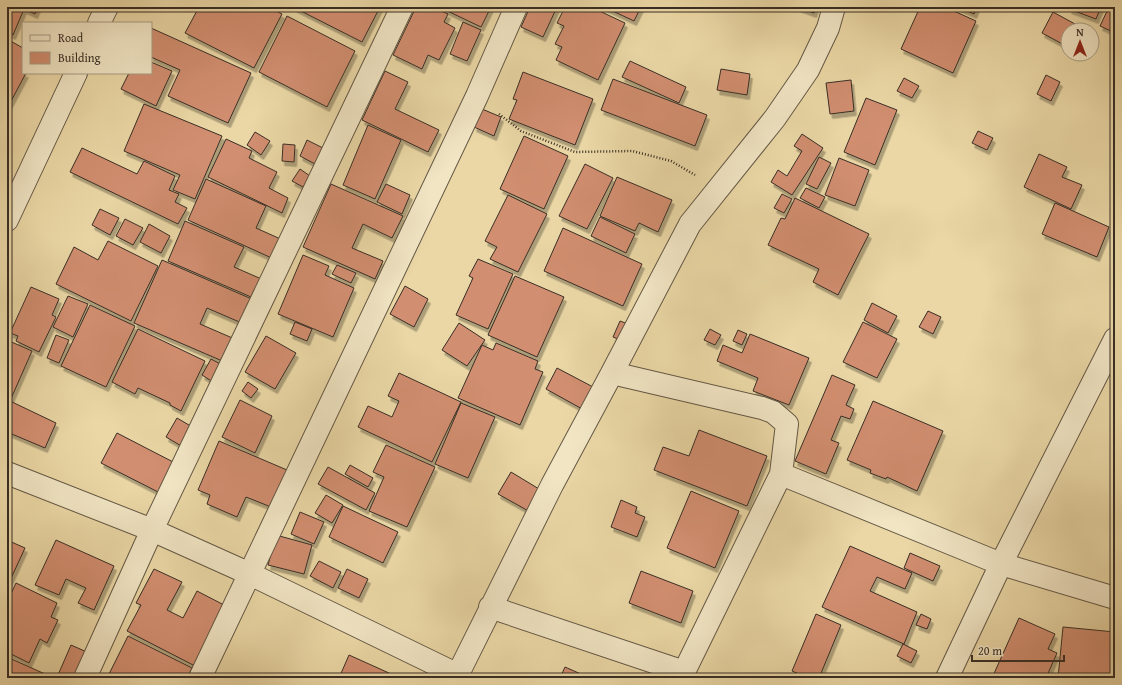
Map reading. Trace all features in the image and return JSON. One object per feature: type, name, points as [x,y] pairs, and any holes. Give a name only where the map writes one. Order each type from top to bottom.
[{"type":"street","points":[[100,22],[107,7]]},
{"type":"street","points":[[85,678],[152,530],[402,7]]},
{"type":"street","points":[[200,678],[477,96],[516,7]]},
{"type":"street","points":[[7,473],[152,530],[250,574],[457,676],[552,484],[690,224],[775,118],[808,70],[828,28],[834,7]]},
{"type":"street","points":[[7,220],[76,74]]},
{"type":"street","points":[[947,678],[1001,564],[1115,339]]},
{"type":"street","points":[[490,607],[682,675],[782,474],[787,424],[773,412],[762,408],[612,373]]},
{"type":"street","points":[[782,474],[1001,564],[1115,598]]},
{"type":"path","points":[[477,96],[521,131],[575,152],[632,151],[671,161],[696,175]]},
{"type":"building","points":[[7,7],[38,7],[35,14],[24,9],[13,35],[7,32]]},
{"type":"building","points":[[199,7],[269,7],[282,14],[254,68],[185,33]]},
{"type":"building","points":[[293,7],[380,7],[362,42]]},
{"type":"building","points":[[416,7],[432,7],[448,14],[444,22],[455,28],[439,60],[428,55],[422,69],[393,55]]},
{"type":"building","points":[[439,7],[491,7],[481,27]]},
{"type":"building","points":[[530,7],[557,7],[543,37],[521,27]]},
{"type":"building","points":[[565,7],[591,7],[625,23],[598,80],[556,60],[562,47],[555,44],[564,26],[557,23]]},
{"type":"building","points":[[604,7],[641,7],[634,21]]},
{"type":"building","points":[[797,7],[816,7],[814,13]]},
{"type":"building","points":[[920,7],[945,7],[976,21],[953,73],[901,49]]},
{"type":"building","points":[[958,7],[977,7],[974,14]]},
{"type":"building","points":[[1070,7],[1101,7],[1096,19],[1069,9]]},
{"type":"building","points":[[1109,7],[1115,7],[1115,33],[1100,26]]},
{"type":"building","points":[[1053,12],[1071,22],[1060,22],[1060,43],[1042,33]]},
{"type":"building","points":[[287,16],[355,51],[327,107],[259,72]]},
{"type":"building","points":[[463,22],[481,30],[467,61],[450,54]]},
{"type":"building","points":[[152,28],[251,73],[228,123],[168,96],[180,70],[152,57]]},
{"type":"building","points":[[7,39],[22,47],[22,74],[25,74],[9,105],[7,104]]},
{"type":"building","points":[[630,61],[686,87],[679,103],[622,77]]},
{"type":"building","points":[[152,62],[172,71],[156,106],[121,89],[128,74],[152,74]]},
{"type":"building","points":[[721,69],[750,74],[747,95],[717,90]]},
{"type":"building","points":[[385,71],[408,82],[395,109],[439,130],[428,152],[362,120]]},
{"type":"building","points":[[523,72],[593,99],[575,145],[509,119],[517,100],[513,99]]},
{"type":"building","points":[[1046,75],[1060,82],[1051,101],[1037,94]]},
{"type":"building","points":[[904,78],[919,86],[912,98],[897,91]]},
{"type":"building","points":[[613,79],[707,115],[695,146],[601,110]]},
{"type":"building","points":[[851,80],[854,111],[830,114],[826,83]]},
{"type":"building","points":[[866,98],[897,110],[875,165],[844,152]]},
{"type":"building","points":[[144,104],[222,136],[195,199],[173,190],[180,175],[124,151]]},
{"type":"building","points":[[482,109],[501,117],[494,136],[474,127]]},
{"type":"building","points":[[368,125],[401,140],[375,199],[343,185]]},
{"type":"building","points":[[978,131],[993,138],[987,150],[972,143]]},
{"type":"building","points":[[255,132],[270,141],[261,155],[247,145]]},
{"type":"building","points":[[802,134],[823,148],[792,195],[771,182],[778,170],[787,176],[802,151],[794,146]]},
{"type":"building","points":[[524,136],[568,156],[544,209],[500,189]]},
{"type":"building","points":[[226,139],[252,151],[249,158],[277,172],[269,188],[288,198],[282,213],[208,177]]},
{"type":"building","points":[[307,140],[323,148],[315,164],[300,156]]},
{"type":"building","points":[[283,144],[295,145],[294,162],[282,161]]},
{"type":"building","points":[[82,148],[137,174],[144,161],[175,176],[169,190],[179,194],[175,202],[187,208],[178,224],[70,172]]},
{"type":"building","points":[[1039,154],[1067,167],[1062,177],[1082,185],[1071,209],[1024,187]]},
{"type":"building","points":[[819,157],[831,163],[817,189],[806,184]]},
{"type":"building","points":[[839,158],[869,170],[855,206],[825,195]]},
{"type":"building","points":[[585,164],[613,178],[587,229],[559,216]]},
{"type":"building","points":[[300,169],[310,176],[303,187],[292,181]]},
{"type":"building","points":[[617,177],[672,200],[658,232],[639,223],[635,231],[600,216]]},
{"type":"building","points":[[206,179],[266,206],[256,228],[285,241],[276,260],[188,220]]},
{"type":"building","points":[[331,184],[403,216],[392,238],[363,224],[352,248],[383,261],[375,279],[303,247]]},
{"type":"building","points":[[386,184],[410,195],[402,214],[377,202]]},
{"type":"building","points":[[806,188],[825,197],[819,208],[800,198]]},
{"type":"building","points":[[782,194],[792,199],[784,213],[774,208]]},
{"type":"building","points":[[508,195],[547,214],[518,272],[490,259],[497,247],[485,241]]},
{"type":"building","points":[[795,198],[869,234],[838,295],[813,282],[819,269],[768,245],[781,218],[785,219]]},
{"type":"building","points":[[1055,203],[1109,227],[1097,257],[1042,234]]},
{"type":"building","points":[[100,209],[119,218],[110,235],[92,225]]},
{"type":"building","points":[[600,217],[635,234],[626,253],[591,236]]},
{"type":"building","points":[[125,219],[143,228],[133,245],[116,236]]},
{"type":"building","points":[[185,221],[244,247],[234,267],[266,281],[258,300],[168,261]]},
{"type":"building","points":[[149,224],[170,236],[161,253],[140,242]]},
{"type":"building","points":[[563,228],[642,264],[623,306],[544,271]]},
{"type":"building","points":[[108,241],[158,266],[131,321],[56,284],[74,247],[98,260]]},
{"type":"building","points":[[303,255],[329,266],[325,275],[354,288],[333,337],[278,314]]},
{"type":"building","points":[[478,259],[513,274],[488,329],[456,315],[473,278],[469,276]]},
{"type":"building","points":[[162,260],[254,300],[244,324],[207,308],[200,324],[237,340],[227,363],[134,323]]},
{"type":"building","points":[[337,265],[356,273],[351,283],[332,274]]},
{"type":"building","points":[[515,276],[564,297],[537,357],[488,335]]},
{"type":"building","points":[[405,286],[428,299],[414,327],[390,314]]},
{"type":"building","points":[[31,287],[59,299],[52,315],[56,317],[39,352],[16,341],[18,336],[10,333]]},
{"type":"building","points":[[68,296],[88,304],[73,337],[53,327]]},
{"type":"building","points":[[872,303],[897,316],[888,333],[864,320]]},
{"type":"building","points":[[90,305],[135,326],[106,387],[61,366]]},
{"type":"building","points":[[928,311],[941,317],[933,334],[919,327]]},
{"type":"building","points":[[620,321],[633,326],[626,342],[613,337]]},
{"type":"building","points":[[295,322],[312,329],[307,341],[290,334]]},
{"type":"building","points":[[863,322],[897,339],[877,378],[843,362]]},
{"type":"building","points":[[459,323],[485,340],[467,366],[442,350]]},
{"type":"building","points":[[138,329],[205,361],[181,411],[170,405],[170,403],[138,388],[135,394],[112,382]]},
{"type":"building","points":[[710,329],[721,335],[715,345],[704,340]]},
{"type":"building","points":[[738,330],[747,334],[742,345],[733,341]]},
{"type":"building","points":[[750,334],[809,358],[789,405],[753,391],[758,378],[717,361],[723,345],[742,353]]},
{"type":"building","points":[[56,335],[69,340],[59,363],[47,358]]},
{"type":"building","points":[[266,336],[296,353],[275,389],[245,372]]},
{"type":"building","points":[[7,340],[32,351],[10,401],[56,423],[45,448],[7,432]]},
{"type":"building","points":[[496,343],[538,361],[535,369],[543,372],[520,425],[458,398],[482,345],[493,350]]},
{"type":"building","points":[[211,359],[226,367],[216,384],[202,375]]},
{"type":"building","points":[[557,368],[595,388],[584,410],[546,389]]},
{"type":"building","points":[[399,373],[461,402],[432,462],[358,427],[368,406],[392,417],[399,401],[388,396]]},
{"type":"building","points":[[832,375],[855,385],[846,405],[854,409],[850,419],[841,416],[831,440],[839,443],[826,474],[795,461]]},
{"type":"building","points":[[248,382],[258,389],[251,398],[242,391]]},
{"type":"building","points":[[240,400],[272,416],[255,453],[222,437]]},
{"type":"building","points":[[873,401],[943,431],[917,491],[887,477],[886,479],[870,473],[871,470],[847,460]]},
{"type":"building","points":[[461,403],[495,417],[468,478],[435,464]]},
{"type":"building","points":[[177,418],[194,428],[183,447],[166,437]]},
{"type":"building","points":[[699,430],[767,456],[747,506],[654,470],[663,447],[689,456]]},
{"type":"building","points":[[117,433],[177,464],[162,494],[101,463]]},
{"type":"building","points":[[219,441],[287,470],[271,507],[246,497],[237,517],[207,504],[210,495],[198,490]]},
{"type":"building","points":[[386,445],[435,467],[407,527],[369,511],[384,477],[373,472]]},
{"type":"building","points":[[350,465],[373,478],[368,487],[345,474]]},
{"type":"building","points":[[328,467],[375,493],[366,510],[318,484]]},
{"type":"building","points":[[511,472],[544,492],[532,513],[498,494]]},
{"type":"building","points":[[691,491],[739,511],[715,568],[667,548]]},
{"type":"building","points":[[326,495],[343,505],[332,523],[315,513]]},
{"type":"building","points":[[621,500],[637,507],[635,513],[645,517],[637,537],[611,527]]},
{"type":"building","points":[[343,506],[398,532],[383,563],[329,537]]},
{"type":"building","points":[[300,512],[324,522],[314,544],[291,534]]},
{"type":"building","points":[[276,535],[312,545],[304,574],[268,565]]},
{"type":"building","points":[[7,540],[25,548],[7,587]]},
{"type":"building","points":[[56,540],[114,566],[94,610],[78,603],[86,588],[66,579],[59,595],[35,585]]},
{"type":"building","points":[[850,546],[912,573],[905,589],[877,577],[870,591],[917,612],[904,644],[822,607]]},
{"type":"building","points":[[910,553],[940,566],[933,581],[904,568]]},
{"type":"building","points":[[319,561],[341,572],[333,588],[310,576]]},
{"type":"building","points":[[154,569],[182,582],[167,610],[183,618],[197,591],[226,606],[195,666],[127,631],[141,605],[136,603]]},
{"type":"building","points":[[347,569],[368,579],[359,598],[338,588]]},
{"type":"building","points":[[641,571],[693,591],[681,623],[629,603]]},
{"type":"building","points":[[16,583],[57,603],[51,617],[58,620],[47,643],[40,639],[29,663],[7,652],[7,602]]},
{"type":"building","points":[[816,614],[841,625],[819,678],[808,678],[792,671]]},
{"type":"building","points":[[921,614],[931,619],[927,629],[916,625]]},
{"type":"building","points":[[1019,618],[1055,634],[1048,649],[1057,653],[1046,678],[992,678]]},
{"type":"building","points":[[1063,627],[1115,632],[1115,678],[1058,678]]},
{"type":"building","points":[[128,636],[192,668],[187,678],[107,678]]},
{"type":"building","points":[[903,644],[917,651],[911,663],[897,656]]},
{"type":"building","points":[[71,645],[89,653],[79,678],[67,678],[58,675]]},
{"type":"building","points":[[349,655],[400,678],[339,678]]},
{"type":"building","points":[[7,657],[54,678],[7,678]]},
{"type":"building","points":[[565,667],[590,678],[560,678]]}]
